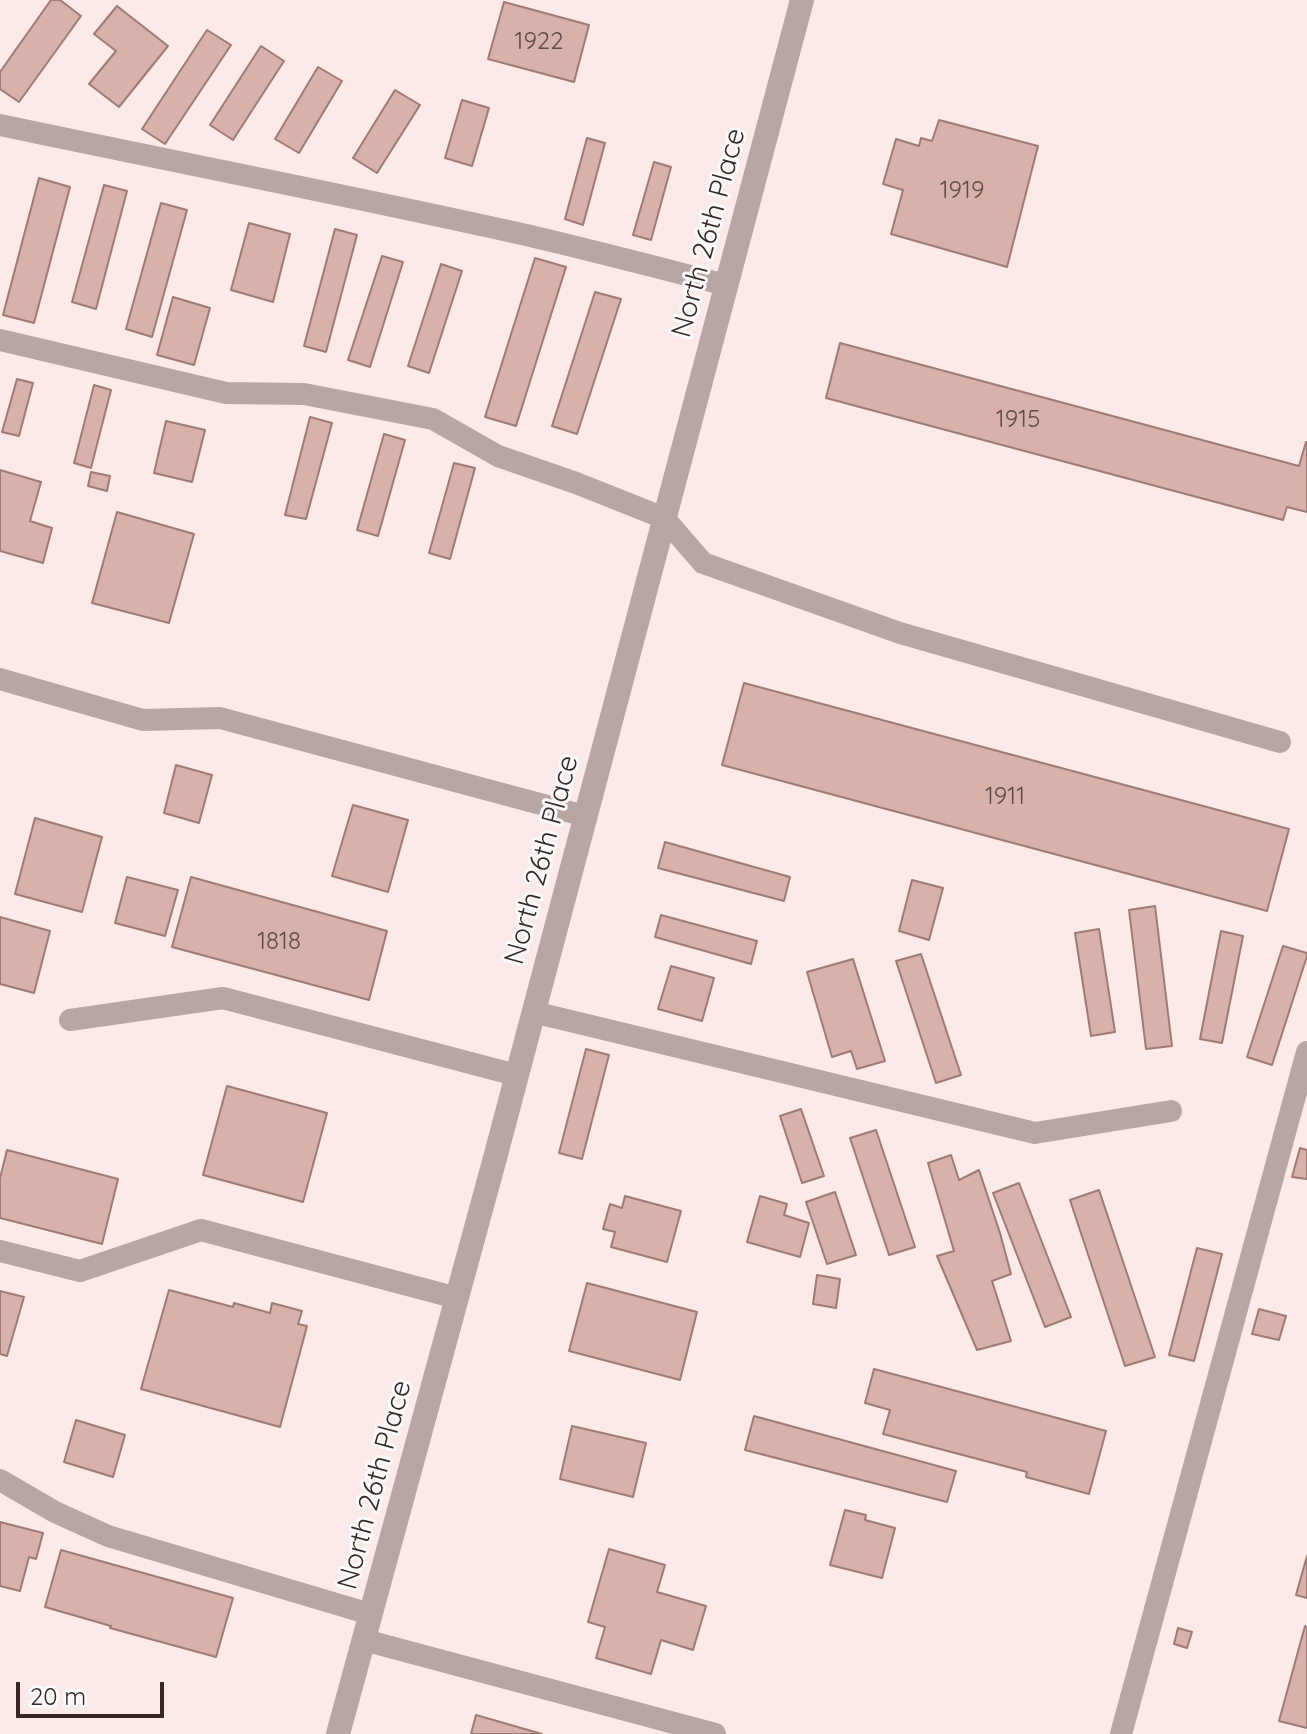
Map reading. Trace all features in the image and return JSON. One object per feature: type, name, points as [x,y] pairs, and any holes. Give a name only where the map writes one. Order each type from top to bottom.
[{"type":"street","name":"North 26th Place","points":[[338,1734],[802,0]]},
{"type":"lane","points":[[0,125],[514,232],[726,285]]},
{"type":"lane","points":[[0,340],[226,393],[304,394],[433,419],[498,456],[664,518],[703,563],[900,633],[1280,742]]},
{"type":"lane","points":[[0,679],[143,720],[220,718],[585,816]]},
{"type":"lane","points":[[70,1020],[223,998],[516,1075]]},
{"type":"lane","points":[[533,1012],[1035,1133],[1171,1111]]},
{"type":"lane","points":[[1121,1734],[1307,1052]]},
{"type":"lane","points":[[0,1251],[80,1271],[201,1230],[457,1298]]},
{"type":"lane","points":[[0,1480],[55,1512],[108,1536],[370,1614]]},
{"type":"lane","points":[[364,1640],[715,1734]]},
{"type":"building","points":[[51,0],[60,0],[81,16],[19,102],[0,89],[0,72]]},
{"type":"building","points":[[504,2],[589,25],[574,82],[488,59]]},
{"type":"building","points":[[117,6],[168,46],[119,107],[89,84],[116,51],[94,34]]},
{"type":"building","points":[[207,30],[231,45],[165,144],[142,129]]},
{"type":"building","points":[[261,46],[284,61],[233,140],[210,125]]},
{"type":"building","points":[[318,67],[342,81],[299,153],[275,139]]},
{"type":"building","points":[[395,90],[420,105],[377,173],[353,158]]},
{"type":"building","points":[[462,100],[489,108],[472,166],[445,158]]},
{"type":"building","points":[[939,120],[1038,146],[1007,267],[891,234],[903,190],[883,184],[896,139],[919,146],[921,138],[932,141]]},
{"type":"building","points":[[587,138],[605,143],[583,225],[565,219]]},
{"type":"building","points":[[654,162],[671,167],[651,240],[633,235]]},
{"type":"building","points":[[39,178],[70,187],[34,323],[3,315]]},
{"type":"building","points":[[104,185],[127,191],[96,309],[72,302]]},
{"type":"building","points":[[161,203],[187,210],[152,337],[126,329]]},
{"type":"building","points":[[249,223],[290,234],[273,302],[231,290]]},
{"type":"building","points":[[335,229],[357,235],[326,352],[304,346]]},
{"type":"building","points":[[382,256],[403,262],[370,367],[348,360]]},
{"type":"building","points":[[535,258],[566,267],[516,426],[485,417]]},
{"type":"building","points":[[441,264],[462,271],[429,373],[408,366]]},
{"type":"building","points":[[595,292],[621,299],[577,434],[552,426]]},
{"type":"building","points":[[173,297],[210,308],[194,365],[157,355]]},
{"type":"building","points":[[840,343],[1299,466],[1307,442],[1307,512],[1287,507],[1283,520],[826,398]]},
{"type":"building","points":[[17,379],[33,383],[19,436],[2,432]]},
{"type":"building","points":[[94,385],[111,390],[91,468],[74,463]]},
{"type":"building","points":[[310,417],[332,423],[306,519],[285,515]]},
{"type":"building","points":[[166,421],[205,430],[192,482],[154,473]]},
{"type":"building","points":[[384,434],[405,440],[378,536],[357,530]]},
{"type":"building","points":[[454,463],[475,468],[450,559],[429,553]]},
{"type":"building","points":[[0,470],[41,482],[30,521],[52,528],[43,563],[0,551]]},
{"type":"building","points":[[91,472],[110,476],[107,491],[88,486]]},
{"type":"building","points":[[117,512],[194,534],[169,623],[92,603]]},
{"type":"building","points":[[744,683],[1289,829],[1267,911],[722,765]]},
{"type":"building","points":[[176,765],[212,775],[199,823],[164,813]]},
{"type":"building","points":[[353,805],[408,820],[388,892],[332,876]]},
{"type":"building","points":[[35,818],[102,837],[82,912],[15,894]]},
{"type":"building","points":[[665,842],[790,877],[784,901],[658,868]]},
{"type":"building","points":[[127,877],[178,890],[165,936],[115,923]]},
{"type":"building","points":[[191,877],[387,931],[369,1000],[172,947]]},
{"type":"building","points":[[912,880],[943,888],[929,940],[899,931]]},
{"type":"building","points":[[1155,906],[1172,1046],[1146,1049],[1129,910]]},
{"type":"building","points":[[661,915],[757,941],[751,964],[655,937]]},
{"type":"building","points":[[0,917],[50,931],[34,993],[0,984]]},
{"type":"building","points":[[1099,929],[1115,1032],[1091,1036],[1075,933]]},
{"type":"building","points":[[1221,931],[1243,936],[1222,1043],[1200,1039]]},
{"type":"building","points":[[1283,946],[1307,953],[1307,956],[1272,1065],[1247,1057]]},
{"type":"building","points":[[921,954],[961,1075],[936,1083],[896,961]]},
{"type":"building","points":[[853,959],[885,1061],[857,1069],[851,1051],[832,1057],[807,972]]},
{"type":"building","points":[[671,966],[714,978],[702,1021],[658,1009]]},
{"type":"building","points":[[586,1049],[609,1055],[582,1159],[559,1153]]},
{"type":"building","points":[[227,1086],[327,1113],[303,1202],[203,1175]]},
{"type":"building","points":[[801,1109],[824,1176],[802,1183],[780,1116]]},
{"type":"building","points":[[876,1130],[915,1247],[889,1255],[850,1138]]},
{"type":"building","points":[[1300,1148],[1307,1150],[1307,1179],[1292,1177]]},
{"type":"building","points":[[7,1150],[118,1179],[102,1244],[0,1218],[0,1178]]},
{"type":"building","points":[[951,1155],[959,1180],[979,1170],[1011,1274],[992,1281],[1011,1341],[977,1350],[937,1256],[954,1251],[928,1163]]},
{"type":"building","points":[[1019,1183],[1071,1317],[1045,1327],[993,1193]]},
{"type":"building","points":[[1099,1190],[1155,1357],[1125,1366],[1070,1200]]},
{"type":"building","points":[[835,1192],[856,1255],[827,1264],[806,1202]]},
{"type":"building","points":[[625,1196],[681,1211],[667,1262],[611,1247],[615,1232],[603,1229],[610,1204],[622,1208]]},
{"type":"building","points":[[760,1196],[787,1204],[784,1215],[809,1223],[800,1257],[747,1242]]},
{"type":"building","points":[[1197,1248],[1222,1254],[1194,1361],[1169,1355]]},
{"type":"building","points":[[817,1275],[840,1279],[836,1308],[813,1304]]},
{"type":"building","points":[[587,1283],[697,1312],[680,1380],[569,1351]]},
{"type":"building","points":[[169,1290],[270,1313],[272,1303],[302,1311],[298,1324],[307,1326],[280,1427],[141,1389]]},
{"type":"building","points":[[0,1291],[24,1297],[7,1356],[0,1354]]},
{"type":"building","points":[[1259,1309],[1286,1316],[1279,1340],[1252,1334]]},
{"type":"building","points":[[874,1369],[1106,1431],[1089,1494],[1026,1477],[1027,1472],[883,1434],[890,1410],[865,1403]]},
{"type":"building","points":[[754,1416],[956,1471],[947,1502],[745,1450]]},
{"type":"building","points":[[76,1420],[125,1435],[113,1477],[64,1462]]},
{"type":"building","points":[[572,1426],[646,1443],[633,1497],[560,1479]]},
{"type":"building","points":[[845,1510],[866,1515],[865,1520],[895,1528],[882,1578],[830,1565]]},
{"type":"building","points":[[0,1522],[43,1533],[36,1559],[29,1557],[20,1591],[0,1586]]},
{"type":"building","points":[[609,1549],[665,1565],[657,1592],[706,1606],[693,1650],[661,1640],[651,1674],[596,1658],[605,1627],[588,1622]]},
{"type":"building","points":[[61,1550],[233,1598],[216,1657],[45,1607]]},
{"type":"building","points":[[1307,1556],[1307,1598],[1296,1595]]},
{"type":"building","points":[[1307,1627],[1307,1728],[1279,1721]]},
{"type":"building","points":[[1178,1628],[1192,1632],[1187,1648],[1174,1644]]},
{"type":"building","points":[[476,1715],[542,1734],[471,1734]]}]
